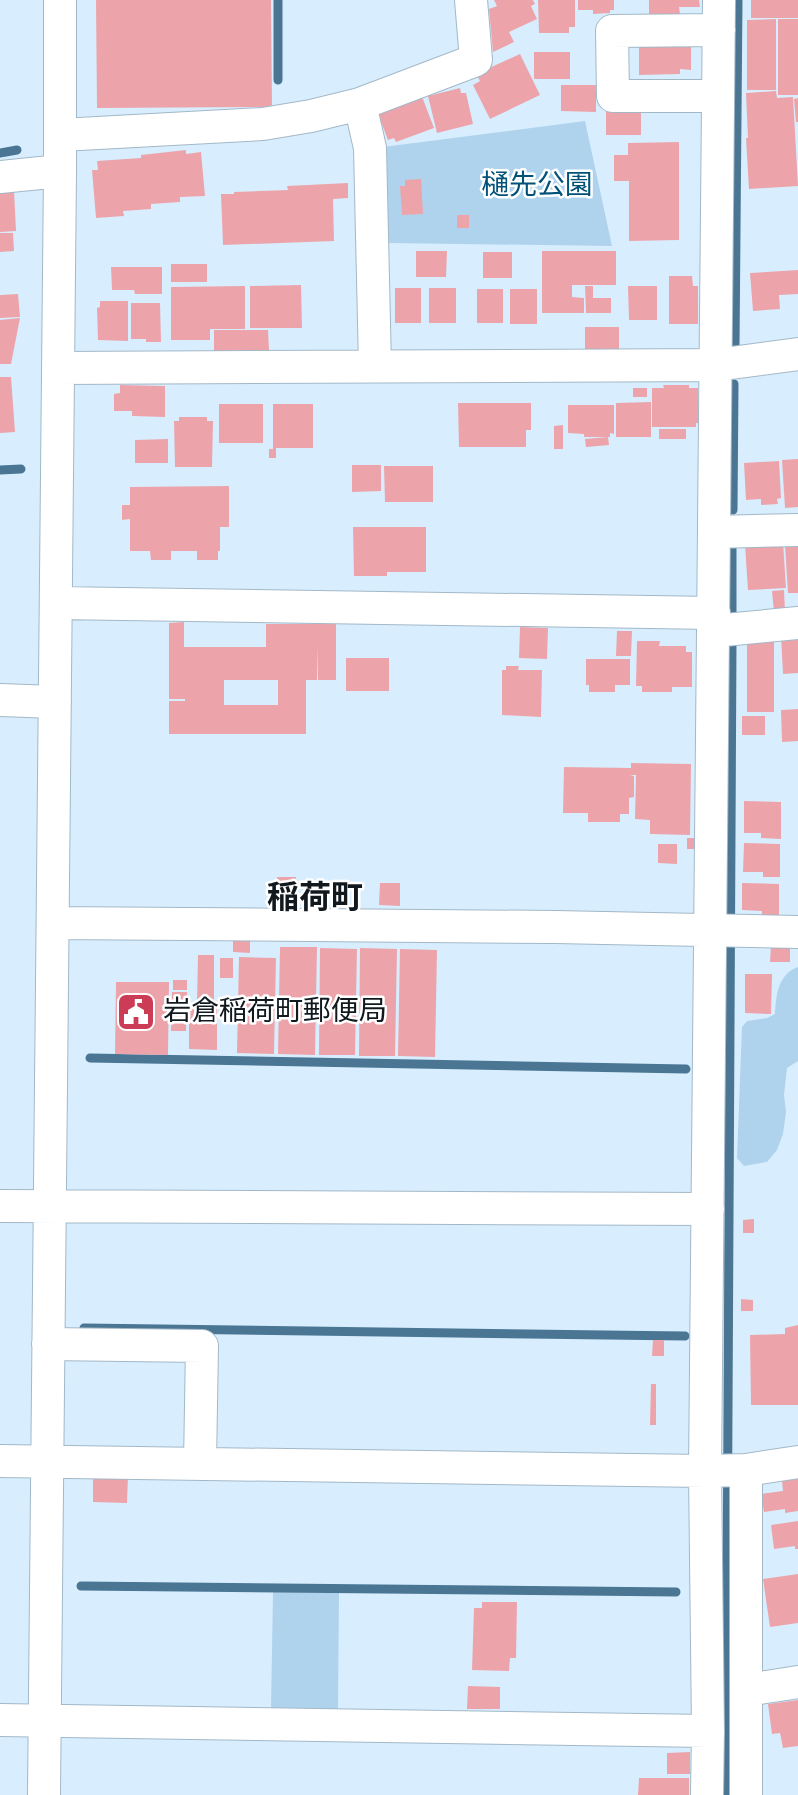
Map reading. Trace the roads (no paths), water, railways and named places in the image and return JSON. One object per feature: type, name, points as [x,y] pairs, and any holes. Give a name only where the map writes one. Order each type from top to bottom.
[{"type":"street","points":[[44,1795],[57,603],[60,0]]},
{"type":"street","points":[[61,135],[263,124],[360,104],[476,60],[471,0]]},
{"type":"street","points":[[707,1795],[705,1471],[708,1209],[725,931],[714,622],[719,15],[612,31],[612,96],[718,96]]},
{"type":"street","points":[[360,104],[370,148],[375,366]]},
{"type":"street","points":[[0,177],[60,170]]},
{"type":"street","points":[[58,368],[716,365],[798,354]]},
{"type":"street","points":[[715,532],[798,530]]},
{"type":"street","points":[[57,603],[798,623]]},
{"type":"street","points":[[0,700],[55,702]]},
{"type":"street","points":[[54,923],[798,932]]},
{"type":"street","points":[[0,1206],[708,1209]]},
{"type":"street","points":[[48,1345],[202,1346],[200,1464]]},
{"type":"street","points":[[0,1461],[705,1471],[746,1470],[798,1462]]},
{"type":"street","points":[[746,1470],[746,1795]]},
{"type":"street","points":[[747,1690],[798,1682]]},
{"type":"street","points":[[0,1720],[708,1731]]},
{"type":"waterway","points":[[278,0],[278,80]]},
{"type":"waterway","points":[[735,347],[738,0]]},
{"type":"waterway","points":[[0,153],[17,150]]},
{"type":"waterway","points":[[733,510],[734,384]]},
{"type":"waterway","points":[[0,470],[21,469]]},
{"type":"waterway","points":[[732,543],[732,614]]},
{"type":"waterway","points":[[726,1795],[732,642]]},
{"type":"waterway","points":[[90,1058],[686,1069]]},
{"type":"waterway","points":[[84,1328],[685,1336]]},
{"type":"waterway","points":[[81,1586],[676,1592]]},
{"type":"place","name":"岩倉稲荷町郵便局","points":[[136,1012]]},
{"type":"district","name":"稲荷町","points":[[315,898]]},
{"type":"park label","name":"樋先公園","points":[[537,186]]}]
